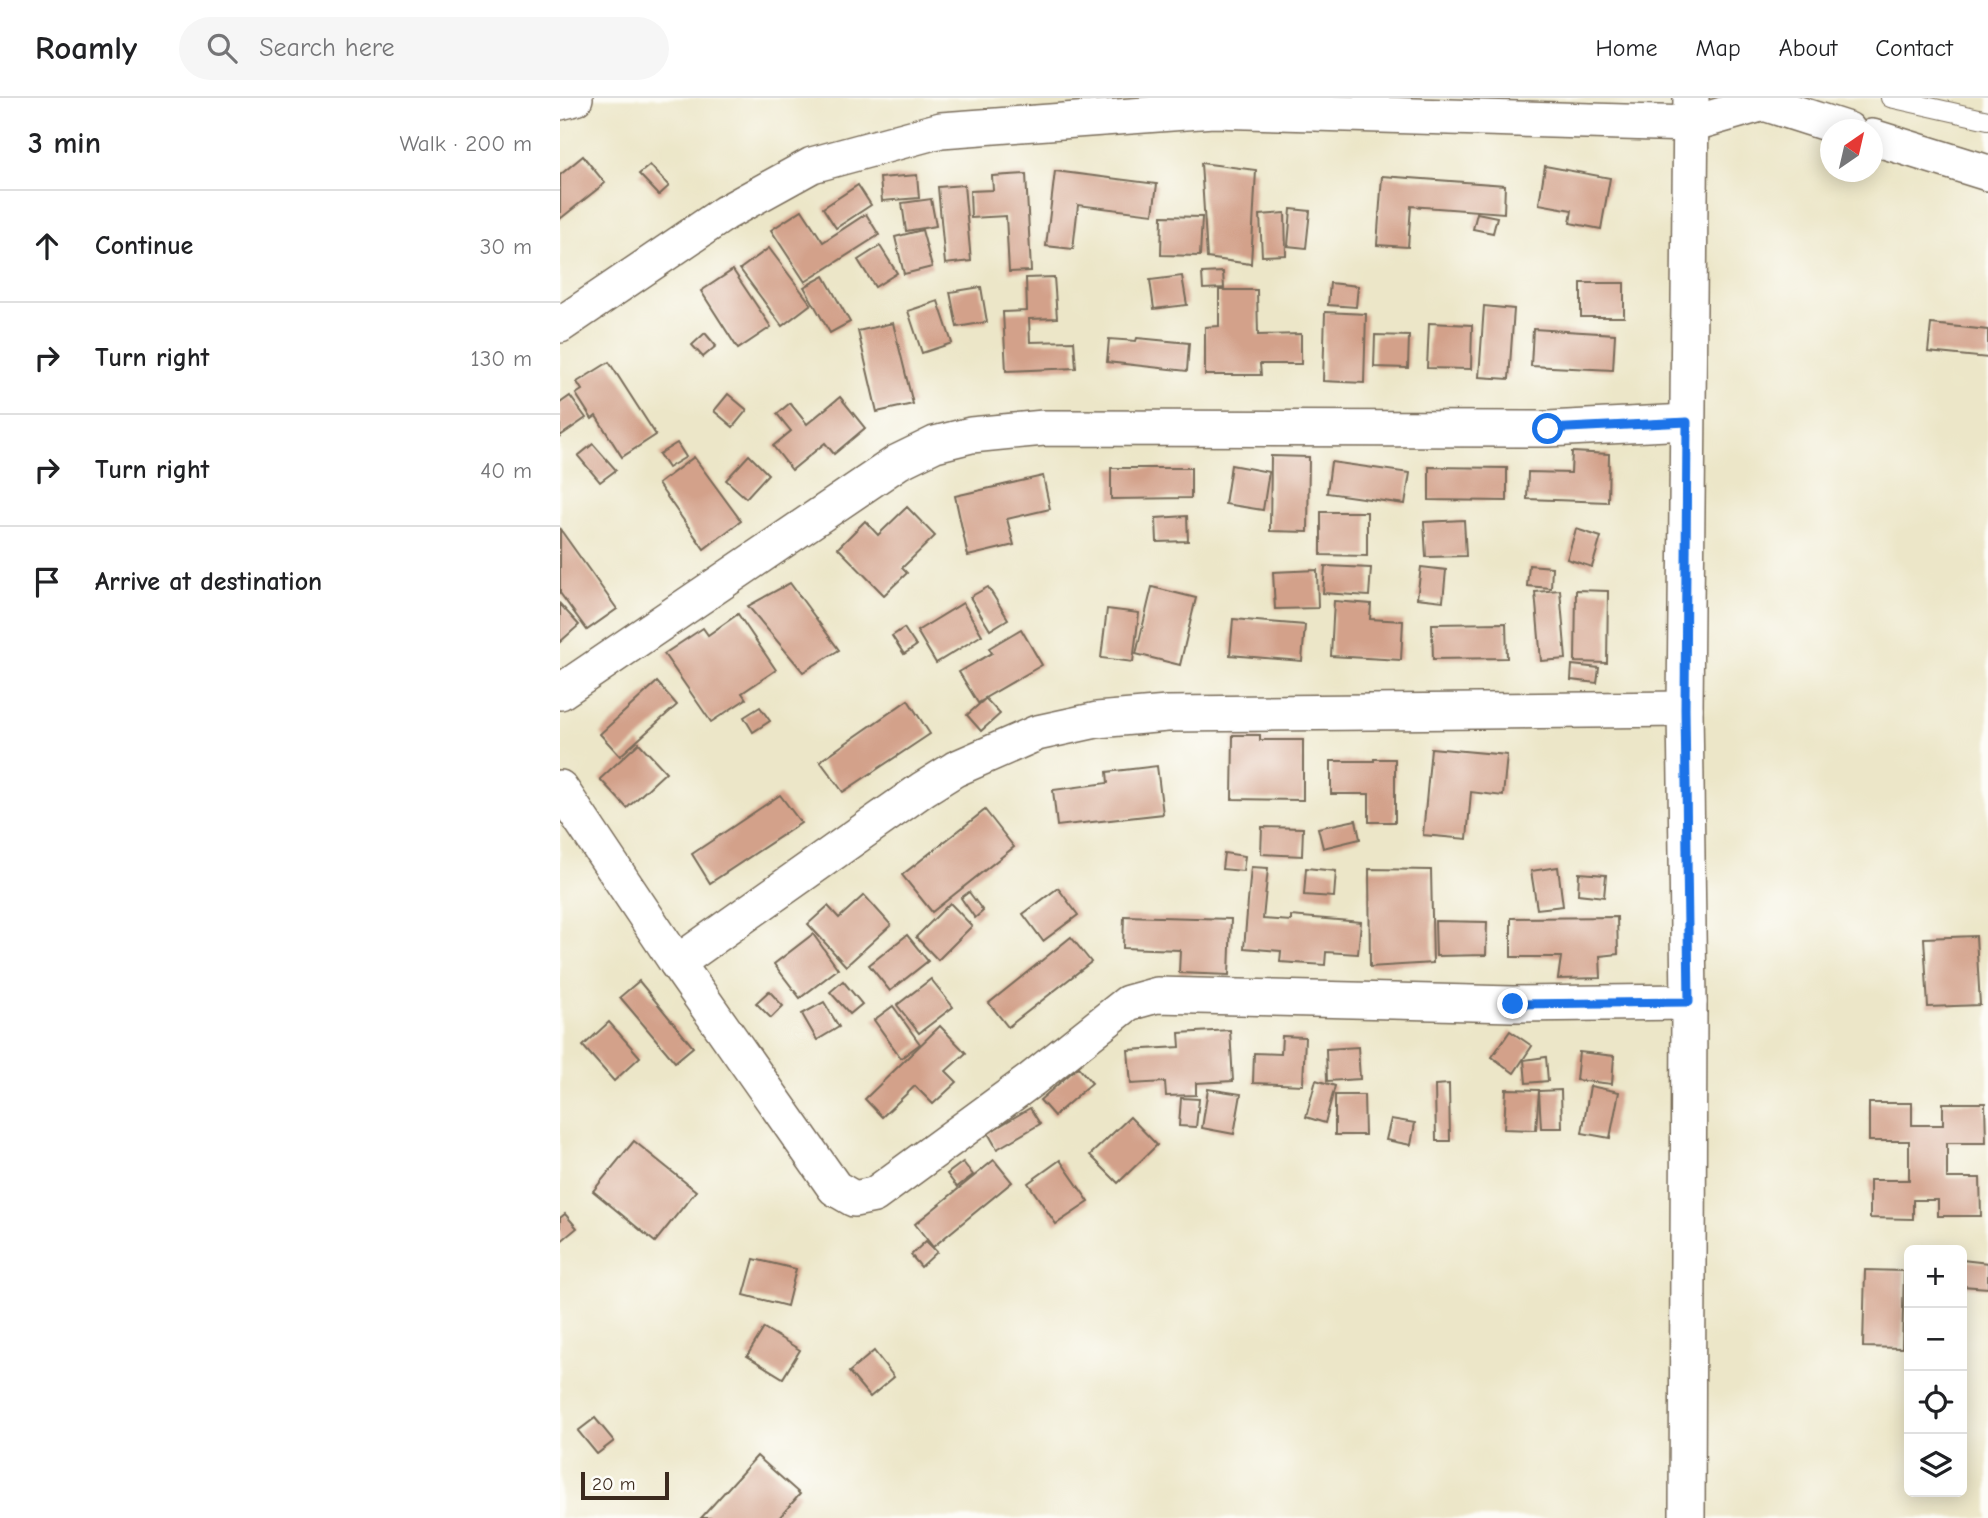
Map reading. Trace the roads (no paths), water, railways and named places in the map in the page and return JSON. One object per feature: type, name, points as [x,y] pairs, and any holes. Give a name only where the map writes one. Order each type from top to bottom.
[{"type":"street","points":[[560,102],[575,98]]},
{"type":"street","points":[[560,325],[725,213],[812,165],[942,130],[1213,104],[1691,111],[1763,103],[1820,121]]},
{"type":"street","points":[[1687,1518],[1689,1002],[1685,709],[1691,111]]},
{"type":"street","points":[[1883,140],[1988,173]]},
{"type":"street","points":[[560,692],[898,462],[934,444],[971,435],[1044,428],[1548,429],[1687,422]]},
{"type":"street","points":[[677,964],[923,789],[955,769],[1037,733],[1097,720],[1167,713],[1685,709]]},
{"type":"street","points":[[560,788],[677,964],[835,1188],[854,1199],[874,1195],[1031,1080],[1128,1003],[1157,995],[1513,1004],[1689,1002]]},
{"type":"lane","points":[[1891,98],[1988,120]]}]
